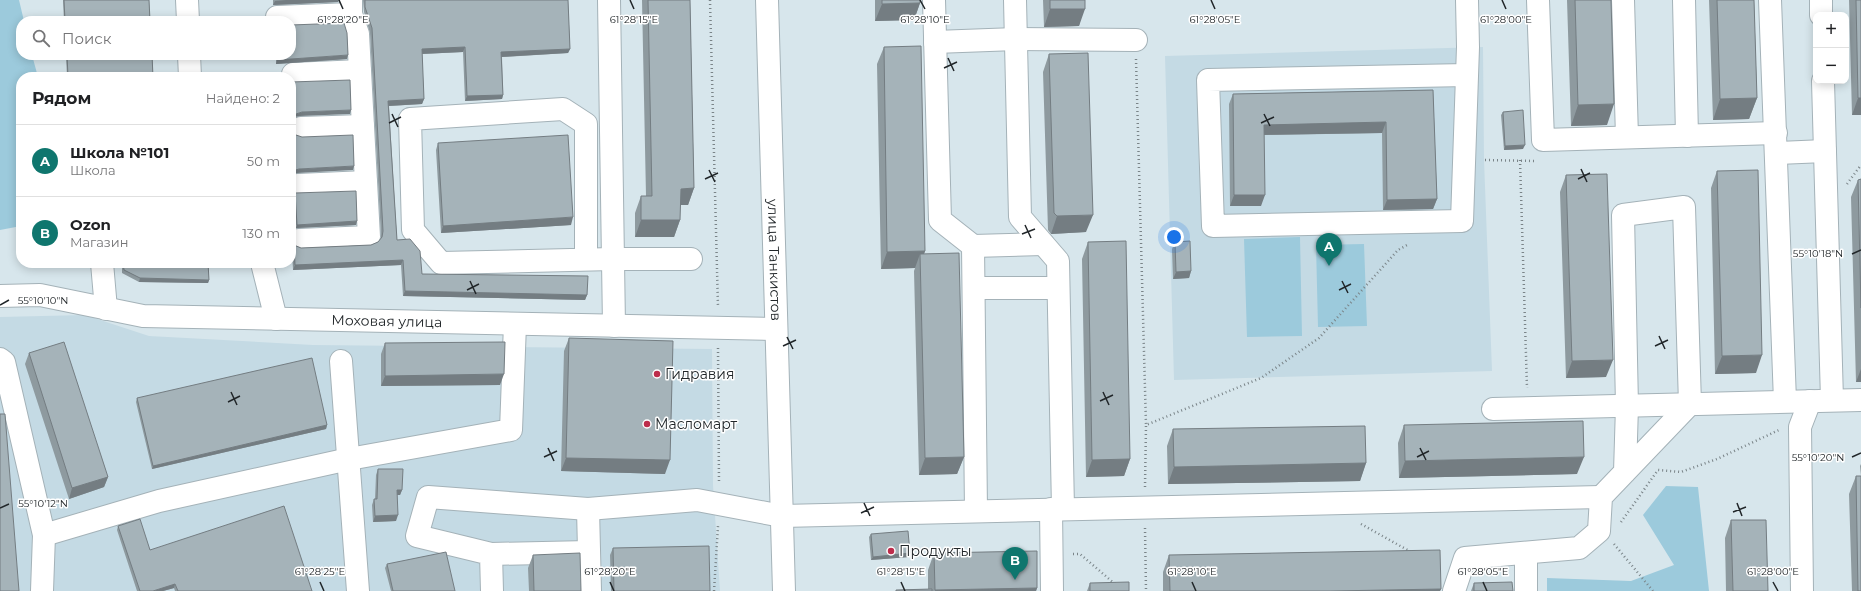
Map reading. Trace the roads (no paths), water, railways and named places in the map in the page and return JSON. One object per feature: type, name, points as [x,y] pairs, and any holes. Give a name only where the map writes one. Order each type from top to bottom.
[{"type":"street","points":[[187,0],[188,16]]},
{"type":"street","points":[[609,0],[614,326]]},
{"type":"street","name":"улица Танкистов","points":[[767,0],[784,591]]},
{"type":"street","points":[[934,0],[940,220],[973,246],[1044,244]]},
{"type":"street","points":[[1015,0],[1020,217],[1058,261],[1057,509],[1051,555],[1052,591]]},
{"type":"street","points":[[1467,0],[1467,75],[1462,221],[1213,226],[1208,80],[1467,75]]},
{"type":"street","points":[[1538,0],[1543,140],[1687,136],[1776,143],[1825,151]]},
{"type":"street","points":[[1623,0],[1627,137]]},
{"type":"street","points":[[1684,0],[1687,136]]},
{"type":"street","points":[[1770,0],[1785,401]]},
{"type":"street","points":[[1821,0],[1821,12]]},
{"type":"street","points":[[284,16],[351,7],[358,34],[369,237],[299,240]]},
{"type":"street","points":[[935,42],[1016,39],[1136,40]]},
{"type":"street","points":[[189,60],[190,72]]},
{"type":"street","points":[[296,74],[360,71]]},
{"type":"street","points":[[1823,84],[1832,400]]},
{"type":"street","points":[[586,259],[586,124],[563,109],[410,119],[413,230],[442,262],[586,259],[691,259]]},
{"type":"street","points":[[301,128],[363,126]]},
{"type":"street","points":[[298,184],[366,182]]},
{"type":"street","points":[[1454,591],[1465,558],[1526,554],[1579,548],[1599,531],[1601,497],[1625,472],[1690,404],[1684,207],[1623,215],[1628,406],[1625,472]]},
{"type":"street","points":[[973,246],[976,511]]},
{"type":"street","points":[[102,268],[106,309]]},
{"type":"street","points":[[263,268],[276,319]]},
{"type":"street","points":[[0,279],[40,295]]},
{"type":"street","points":[[974,288],[1058,288]]},
{"type":"street","name":"Моховая улица","points":[[0,296],[40,295],[142,316],[776,329]]},
{"type":"street","points":[[44,535],[159,501],[348,459],[511,430],[515,324]]},
{"type":"street","points":[[0,359],[4,362],[44,535],[42,591]]},
{"type":"street","points":[[341,360],[358,591]]},
{"type":"street","points":[[1493,409],[1861,400]]},
{"type":"street","points":[[1802,591],[1800,426],[1810,401]]},
{"type":"street","points":[[589,552],[491,554],[417,536],[428,497],[588,509],[697,500],[782,516],[1601,497]]},
{"type":"street","points":[[588,509],[590,591]]},
{"type":"street","points":[[491,554],[492,591]]},
{"type":"street","points":[[1526,554],[1526,591]]},
{"type":"place","name":"Школа №101","points":[[1329,266]]},
{"type":"place","name":"Гидравия","points":[[657,374]]},
{"type":"place","name":"Масломарт","points":[[647,424]]},
{"type":"place","name":"Продукты","points":[[891,551]]},
{"type":"place","name":"Ozon","points":[[1015,580]]}]
